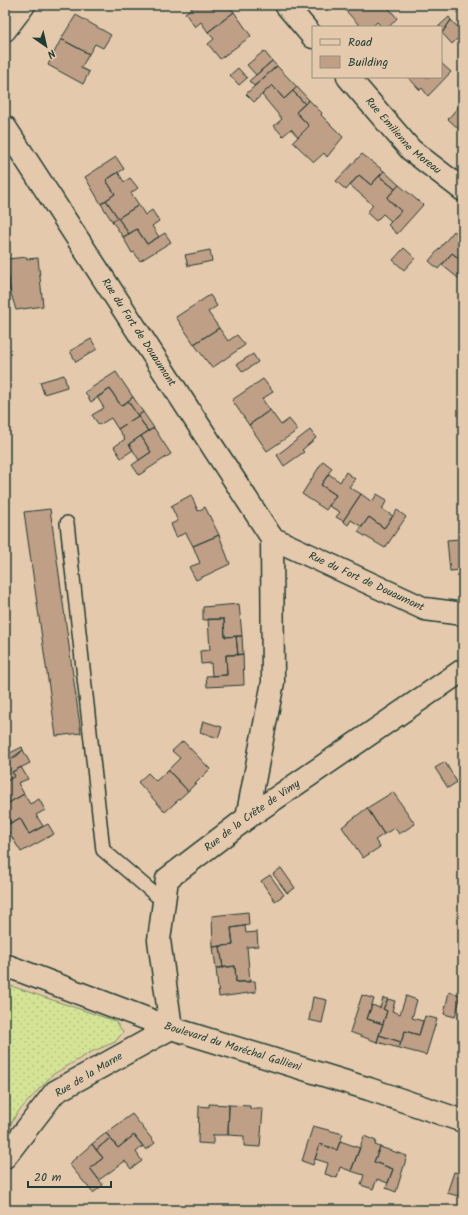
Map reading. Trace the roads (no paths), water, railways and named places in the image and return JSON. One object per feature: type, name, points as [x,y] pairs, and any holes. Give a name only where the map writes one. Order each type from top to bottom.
[{"type":"street","points":[[5,30],[24,5]]},
{"type":"street","points":[[286,5],[312,36]]},
{"type":"street","name":"Rue Emilienne Moreau","points":[[349,78],[411,150],[463,190]]},
{"type":"street","name":"Rue du Fort de Douaumont","points":[[5,127],[272,538],[425,610],[463,614]]},
{"type":"street","points":[[247,818],[273,682],[272,538]]},
{"type":"street","name":"Rue de la Crête de Vimy","points":[[171,1028],[159,940],[167,879],[247,818],[463,670]]},
{"type":"street","name":"Boulevard du Maréchal Gallieni","points":[[5,965],[171,1028],[369,1088],[463,1121]]},
{"type":"street","name":"Rue de la Marne","points":[[5,1157],[55,1092],[171,1028]]},
{"type":"lane","points":[[67,523],[103,850],[164,902]]}]
